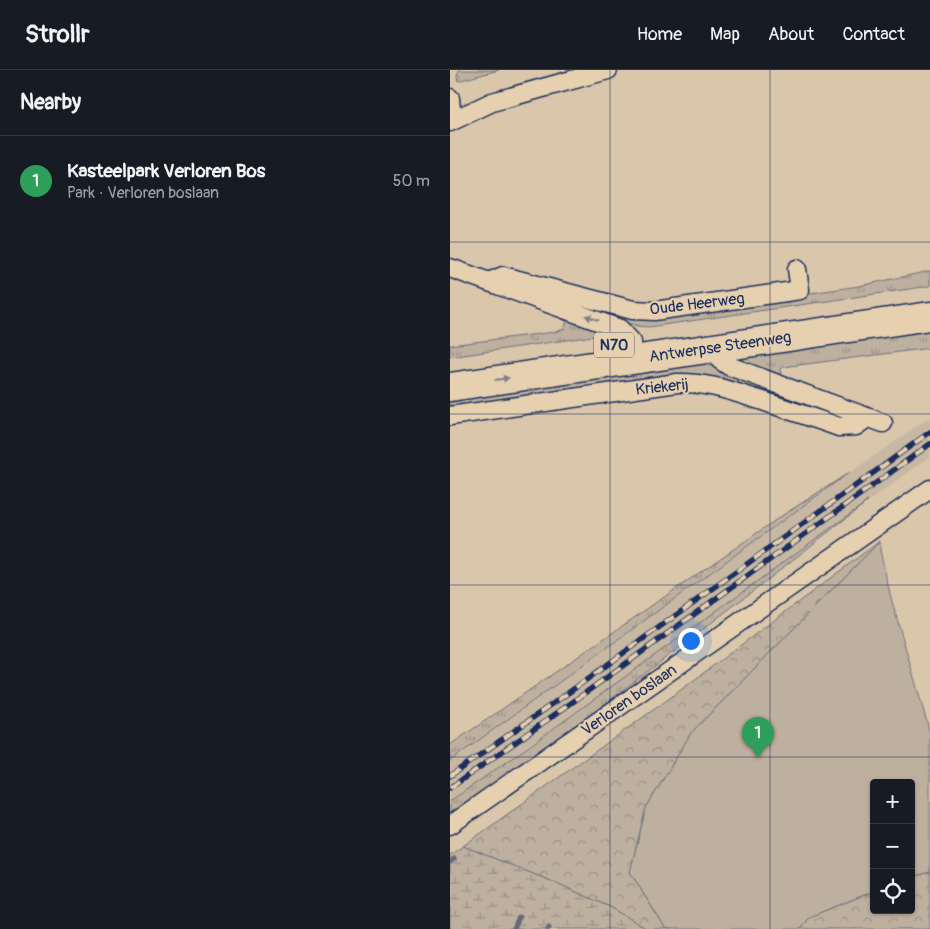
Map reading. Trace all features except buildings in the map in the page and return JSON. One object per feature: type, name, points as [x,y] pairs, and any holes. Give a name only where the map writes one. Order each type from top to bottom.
[{"type":"main road","name":"Antwerpse Steenweg","points":[[450,387],[779,323],[930,300]]},
{"type":"main road","name":"Antwerpse Steenweg","points":[[450,369],[633,351],[715,348],[930,316]]},
{"type":"street","points":[[450,98],[451,121],[492,102],[608,70]]},
{"type":"street","name":"Oude Heerweg","points":[[450,268],[609,324],[620,329],[633,351]]},
{"type":"street","name":"Oude Heerweg","points":[[489,282],[504,276],[633,310],[654,311],[800,290],[797,269]]},
{"type":"street","name":"Kriekerij","points":[[450,416],[677,383],[704,383],[839,427],[856,426],[875,421],[729,366],[720,360],[715,348]]},
{"type":"street","name":"Verloren boslaan","points":[[450,825],[930,489]]},
{"type":"shaded area","points":[[930,417],[930,457],[528,747],[450,801],[450,761]]},
{"type":"green space","points":[[459,70],[499,70],[458,81]]},
{"type":"green space","points":[[930,271],[930,286],[649,327],[637,326],[572,306],[582,301],[679,312],[859,286]]},
{"type":"green space","points":[[554,314],[595,327],[600,335],[450,357],[450,345],[555,332],[564,329],[567,322]]},
{"type":"green space","points":[[930,328],[930,348],[783,367],[780,370],[782,377],[738,358]]},
{"type":"green space","points":[[697,363],[709,365],[847,418],[842,420],[713,379],[450,411],[450,399]]},
{"type":"green space","points":[[850,472],[450,761],[450,745],[780,517]]},
{"type":"green space","points":[[868,501],[556,741],[450,818],[450,801],[528,747]]},
{"type":"green space","points":[[880,541],[691,733],[646,808],[630,872],[665,928],[671,929],[647,929],[612,908],[561,885],[463,846],[670,698]]},
{"type":"green space","points":[[880,541],[880,550],[891,598],[930,733],[930,872],[915,876],[915,779],[870,779],[870,893],[809,917],[800,929],[665,928],[630,872],[646,808],[691,733]]},
{"type":"green space","points":[[463,846],[561,885],[612,908],[647,929],[450,929],[450,855]]},
{"type":"green space","points":[[930,872],[930,929],[800,929],[809,917],[870,893],[870,914],[915,914],[915,876]]},
{"type":"waterway","points":[[450,862],[454,859]]},
{"type":"waterway","points":[[514,929],[519,917]]},
{"type":"railway","points":[[450,776],[930,432]]},
{"type":"railway","points":[[450,788],[574,701],[930,444]]},
{"type":"place","name":"Kasteelpark Verloren Bos","points":[[758,758]]}]
